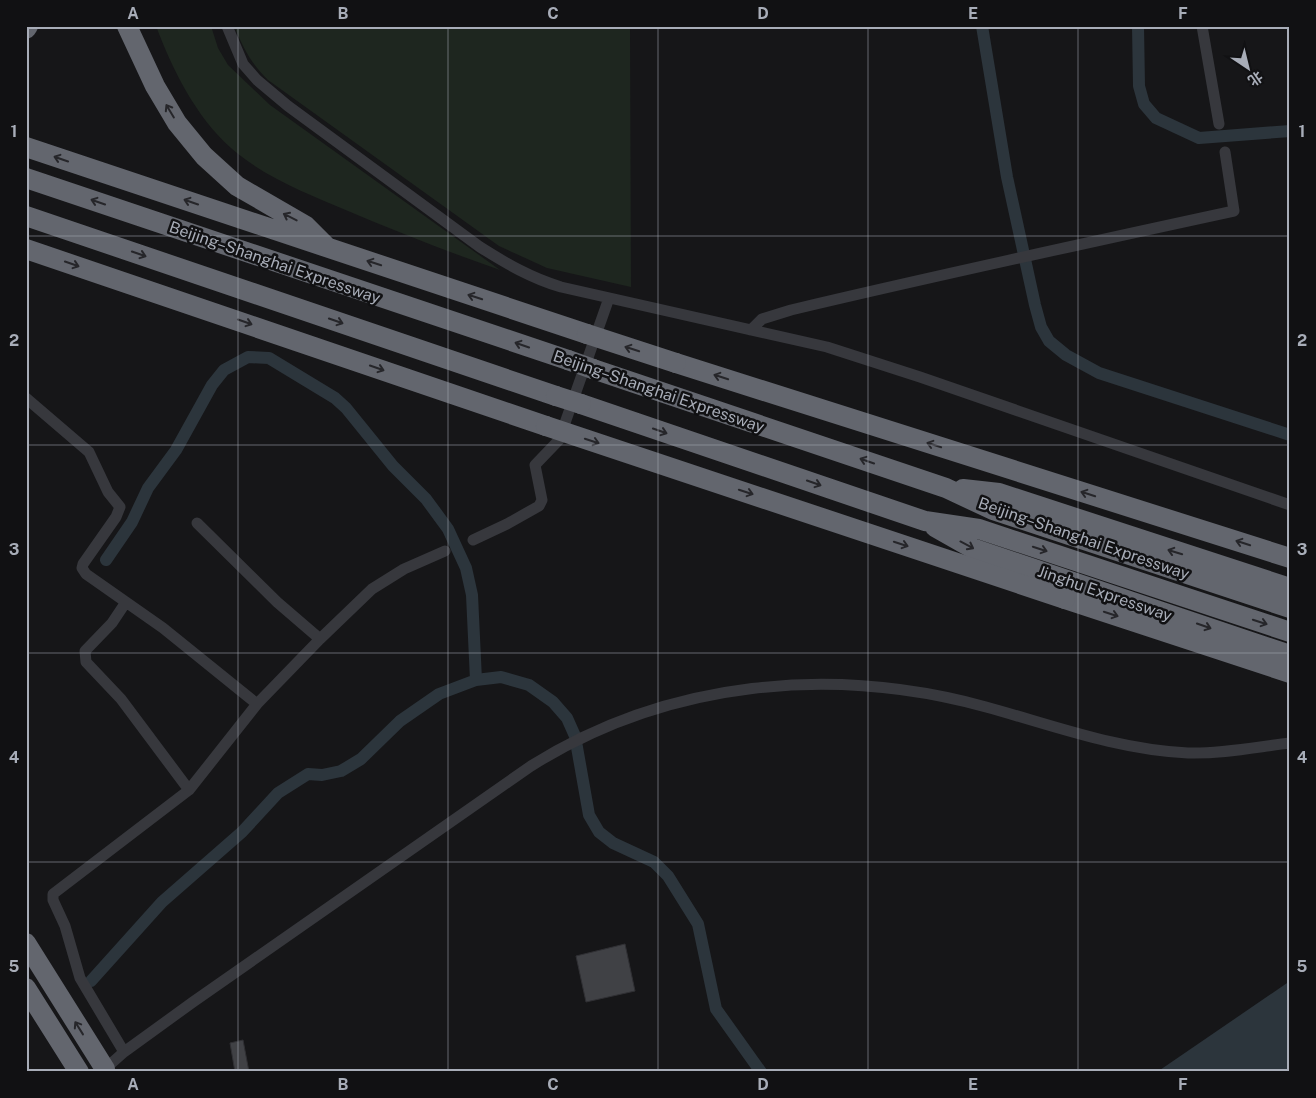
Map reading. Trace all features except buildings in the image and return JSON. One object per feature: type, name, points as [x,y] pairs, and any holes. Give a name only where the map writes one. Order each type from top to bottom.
[{"type":"highway","points":[[127,26],[155,86],[177,123],[204,156],[237,186],[306,226],[327,248]]},
{"type":"highway","points":[[26,147],[588,334],[1290,558]]},
{"type":"highway","name":"Beijing–Shanghai Expressway","points":[[26,178],[946,488],[993,510],[1290,608]]},
{"type":"highway","name":"Beijing–Shanghai Expressway","points":[[26,216],[925,521],[979,529],[1290,632]]},
{"type":"highway","points":[[26,249],[546,426],[1290,673]]},
{"type":"highway","points":[[946,488],[999,493],[1290,588]]},
{"type":"highway","name":"Jinghu Expressway","points":[[925,521],[972,548],[1290,655]]},
{"type":"highway","points":[[26,943],[105,1068]]},
{"type":"highway","points":[[26,988],[78,1072]]},
{"type":"street","points":[[226,26],[243,64],[257,80],[288,106],[480,247],[509,266],[534,278],[561,287],[827,347],[1290,505]]},
{"type":"street","points":[[1202,26],[1219,124]]},
{"type":"street","points":[[751,330],[762,319],[790,310],[988,263],[1058,251],[1234,211],[1225,152]]},
{"type":"street","points":[[473,540],[539,506],[542,494],[535,465],[559,440],[609,298]]},
{"type":"street","points":[[26,398],[88,452],[108,492],[120,507],[116,517],[87,556],[82,568],[96,582],[126,602],[258,704]]},
{"type":"street","points":[[198,524],[277,602],[320,639]]},
{"type":"street","points":[[124,1052],[80,978],[65,926],[53,900],[53,894],[189,790],[258,704],[320,639],[386,579],[445,551]]},
{"type":"street","points":[[126,602],[112,623],[85,651],[86,662],[121,699],[189,790]]},
{"type":"street","points":[[105,1068],[124,1052],[531,766],[566,746],[626,720],[701,698],[765,687],[844,684],[886,686],[934,695],[1093,738],[1146,749],[1190,753],[1232,751],[1290,743]]},
{"type":"shaded area","points":[[156,26],[211,26],[218,48],[228,65],[270,105],[500,270],[423,242],[317,198],[258,168],[218,136],[196,107],[170,59]]},
{"type":"shaded area","points":[[234,26],[630,26],[631,287],[547,268],[499,246],[268,80],[248,55]]},
{"type":"shaded area","points":[[1290,981],[1290,1072],[1157,1072]]},
{"type":"waterway","points":[[982,26],[1007,177],[1035,305],[1041,327],[1049,341],[1066,355],[1099,373],[1290,435]]},
{"type":"waterway","points":[[1138,26],[1139,86],[1144,104],[1156,118],[1199,138],[1290,131]]},
{"type":"waterway","points":[[106,560],[132,522],[148,488],[176,450],[212,385],[224,370],[248,357],[269,358],[335,398],[346,408],[393,466],[426,499],[448,529],[466,568],[472,595],[476,680]]},
{"type":"waterway","points":[[91,981],[162,902],[242,832],[278,793],[308,774],[322,775],[341,771],[361,759],[400,721],[439,694],[476,680],[501,677],[529,685],[553,702],[567,718],[575,736],[589,815],[599,832],[613,843],[654,862],[668,876],[698,924],[716,1009],[761,1072]]}]
